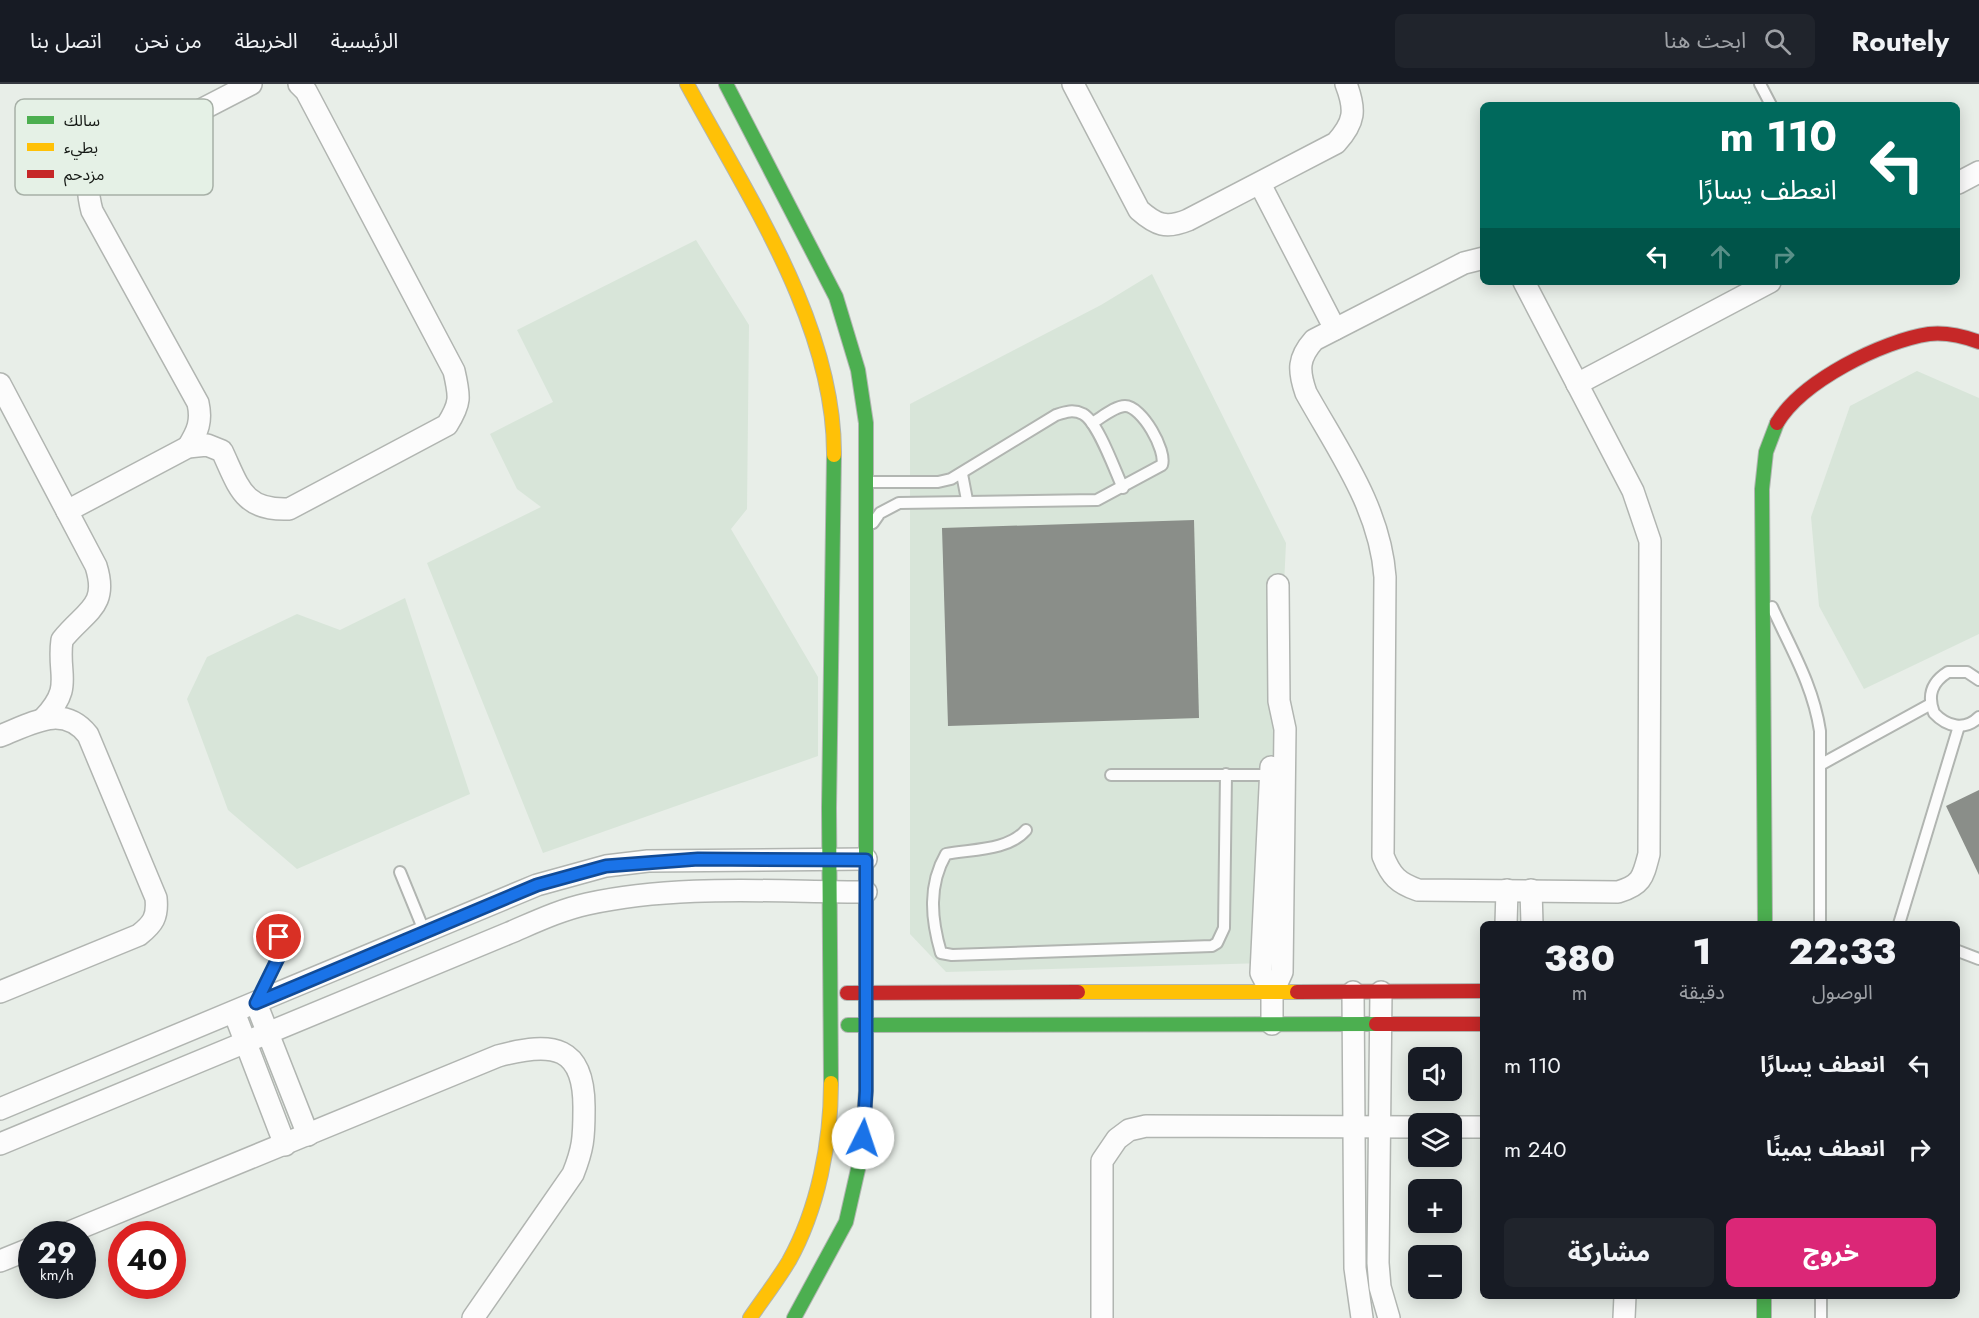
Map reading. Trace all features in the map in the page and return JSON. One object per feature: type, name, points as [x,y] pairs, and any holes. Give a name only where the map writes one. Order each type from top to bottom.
[{"type":"street","points":[[213,104],[251,84]]},
{"type":"street","points":[[67,511],[188,447],[207,445],[222,451],[244,496],[269,510],[289,509],[447,425],[458,408],[459,392],[454,371],[306,91],[299,84]]},
{"type":"street","points":[[687,84],[765,229],[803,315],[825,377],[834,430],[830,860],[831,1102],[825,1155],[810,1209],[789,1260],[750,1318]]},
{"type":"street","points":[[726,84],[836,297],[858,370],[866,423],[866,1091],[861,1162],[846,1222],[794,1318]]},
{"type":"street","points":[[1073,84],[1138,210],[1153,223],[1175,225],[1260,184],[1336,143],[1349,129],[1352,118],[1352,99],[1346,84]]},
{"type":"street","points":[[1960,182],[1979,172]]},
{"type":"street","points":[[1260,184],[1335,329]]},
{"type":"street","points":[[87,195],[92,211],[198,403],[201,416],[199,429],[188,447]]},
{"type":"street","points":[[1480,259],[1464,263],[1314,340],[1304,351],[1300,362],[1300,375],[1306,393],[1366,500],[1383,548],[1385,577],[1383,856],[1389,871],[1400,883],[1418,890],[1618,892],[1635,888],[1644,875],[1649,854],[1650,541],[1633,491],[1526,285]]},
{"type":"street","points":[[1578,384],[1764,285]]},
{"type":"street","points":[[1765,921],[1762,489],[1765,458],[1771,434],[1780,416],[1810,387],[1905,339],[1928,334],[1957,333],[1979,342]]},
{"type":"street","points":[[0,384],[96,566],[101,583],[95,605],[62,640],[62,688],[58,703],[44,718]]},
{"type":"street","points":[[1272,1024],[1272,994],[1282,972],[1277,775],[1285,729],[1279,701],[1278,585]]},
{"type":"street","points":[[0,736],[44,718],[66,718],[78,722],[88,735],[156,898],[157,911],[153,923],[139,935],[0,992]]},
{"type":"street","points":[[0,1108],[537,885],[606,866],[698,859],[866,860]]},
{"type":"street","points":[[1506,921],[1507,890]]},
{"type":"street","points":[[1531,890],[1532,921]]},
{"type":"street","points":[[0,1144],[542,919],[584,905],[612,899],[696,892],[866,892]]},
{"type":"street","points":[[1760,921],[1764,903]]},
{"type":"street","points":[[831,994],[1272,994],[1480,991]]},
{"type":"street","points":[[1353,992],[1354,1268],[1362,1318]]},
{"type":"street","points":[[1381,992],[1378,1263],[1380,1287],[1389,1318]]},
{"type":"street","points":[[256,1003],[308,1135]]},
{"type":"street","points":[[234,1012],[285,1144]]},
{"type":"street","points":[[831,1025],[1480,1024]]},
{"type":"street","points":[[96,1221],[498,1056],[523,1049],[543,1048],[559,1052],[572,1059],[585,1085],[584,1149],[573,1174],[473,1318]]},
{"type":"street","points":[[1102,1318],[1102,1161],[1117,1139],[1130,1130],[1146,1126],[1408,1127]]},
{"type":"street","points":[[1462,1127],[1480,1127]]},
{"type":"street","points":[[0,1261],[18,1254]]},
{"type":"street","points":[[1624,1318],[1625,1299]]},
{"type":"street","points":[[1764,1299],[1764,1318]]},
{"type":"lane","points":[[1760,84],[1770,102]]},
{"type":"lane","points":[[866,533],[880,513],[899,503],[967,500],[1097,500],[1162,465],[1163,455],[1141,412],[1121,407],[1092,423]]},
{"type":"lane","points":[[866,482],[938,482],[962,474],[1056,415],[1076,411],[1085,415],[1092,423],[1123,488]]},
{"type":"lane","points":[[962,474],[967,500]]},
{"type":"lane","points":[[1762,586],[1811,689],[1820,731],[1820,921]]},
{"type":"lane","points":[[1979,680],[1967,672],[1948,672],[1934,685],[1930,704],[1941,720],[1959,726],[1968,725],[1979,717]]},
{"type":"lane","points":[[1820,765],[1930,704]]},
{"type":"lane","points":[[1900,921],[1959,726]]},
{"type":"lane","points":[[1026,830],[1020,837],[1008,844],[946,854],[935,878],[932,898],[941,952],[952,955],[1212,946],[1224,928],[1226,774]]},
{"type":"lane","points":[[1111,775],[1277,775]]},
{"type":"lane","points":[[400,872],[425,933]]},
{"type":"lane","points":[[256,1003],[283,948],[274,925]]},
{"type":"lane","points":[[1960,952],[1979,959]]},
{"type":"lane","points":[[1821,1299],[1821,1318]]},
{"type":"shaded area","points":[[696,240],[749,325],[747,509],[731,529],[818,677],[818,756],[543,853],[427,563],[541,507],[517,489],[490,434],[553,402],[517,330]]},
{"type":"shaded area","points":[[1152,274],[1286,543],[1266,963],[946,972],[910,934],[910,404],[1101,305]]},
{"type":"shaded area","points":[[1917,371],[1979,398],[1979,634],[1864,689],[1819,606],[1811,517],[1850,406]]},
{"type":"shaded area","points":[[405,598],[470,794],[297,869],[228,810],[187,699],[207,657],[297,614],[340,630]]},
{"type":"building","points":[[1194,520],[1199,718],[948,726],[942,528]]},
{"type":"building","points":[[1979,790],[1979,875],[1946,806]]},
{"type":"traffic: fast","points":[[726,84],[836,297],[858,370],[866,423],[866,888]]},
{"type":"traffic: fast","points":[[1765,921],[1762,489],[1766,452],[1777,423]]},
{"type":"traffic: fast","points":[[831,1083],[829,808],[834,455]]},
{"type":"traffic: fast","points":[[848,1025],[1376,1024]]},
{"type":"traffic: fast","points":[[794,1318],[846,1222],[861,1156]]},
{"type":"traffic: fast","points":[[1764,1299],[1764,1318]]},
{"type":"traffic: slow","points":[[687,84],[760,216],[804,310],[820,358],[830,406],[834,455]]},
{"type":"traffic: slow","points":[[861,1156],[866,1091],[866,888]]},
{"type":"traffic: slow","points":[[1078,992],[1297,992]]},
{"type":"traffic: slow","points":[[750,1318],[789,1261],[808,1220],[825,1152],[829,1128],[831,1083]]},
{"type":"traffic: jam","points":[[1777,423],[1789,407],[1824,378],[1845,365],[1889,345],[1929,334],[1955,335],[1979,342]]},
{"type":"traffic: jam","points":[[1297,992],[1480,991]]},
{"type":"traffic: jam","points":[[847,993],[1078,992]]},
{"type":"traffic: jam","points":[[1376,1024],[1480,1024]]},
{"type":"route","points":[[279,937],[283,948],[256,1003],[537,885],[606,866],[698,859],[866,860],[866,1091],[863,1138]]}]
